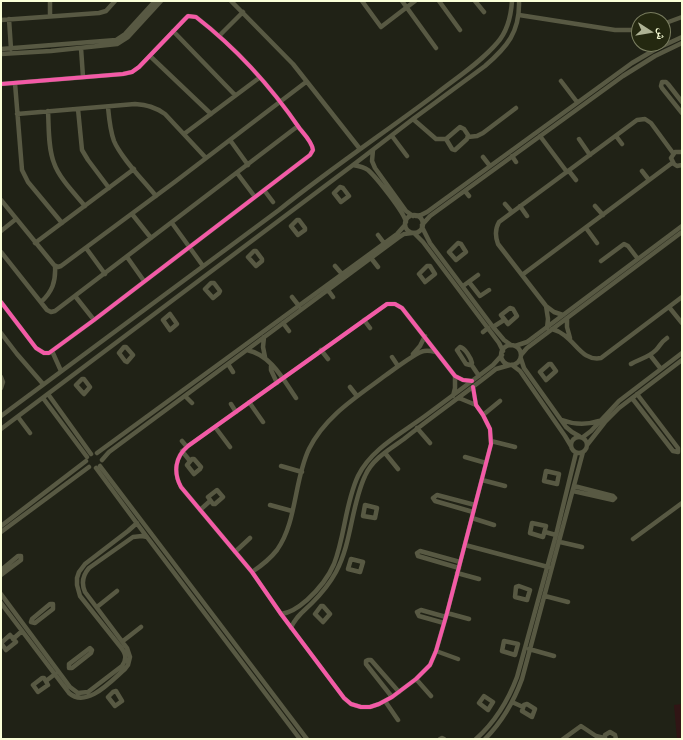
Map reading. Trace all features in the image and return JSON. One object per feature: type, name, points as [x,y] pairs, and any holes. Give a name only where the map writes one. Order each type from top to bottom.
[{"type":"street","points":[[50,1],[50,16]]},
{"type":"street","points":[[1,20],[99,13],[106,11],[115,1]]},
{"type":"street","points":[[1,54],[113,41],[119,39],[155,1]]},
{"type":"street","points":[[1,49],[81,48],[113,45],[122,42],[161,1]]},
{"type":"street","points":[[231,1],[283,54],[360,149]]},
{"type":"street","points":[[362,1],[381,26],[415,1]]},
{"type":"street","points":[[402,1],[436,48]]},
{"type":"street","points":[[439,1],[460,30]]},
{"type":"street","points":[[475,1],[484,12]]},
{"type":"street","points":[[1,416],[480,60],[498,43],[504,33],[511,11],[512,1]]},
{"type":"street","points":[[1,429],[496,57],[511,41],[516,29],[519,15],[519,1]]},
{"type":"street","points":[[219,36],[242,12]]},
{"type":"street","points":[[519,15],[615,30],[631,30]]},
{"type":"street","points":[[1,84],[83,78],[132,72],[139,67],[185,19],[192,16],[196,17],[219,36],[259,78],[280,102],[312,147],[312,153],[52,351],[44,353],[36,348],[1,302]]},
{"type":"street","points":[[671,21],[682,17]]},
{"type":"street","points":[[9,19],[11,49]]},
{"type":"street","points":[[173,31],[236,95]]},
{"type":"street","points":[[1,526],[88,457],[97,453],[200,381],[299,306],[328,290],[372,258],[398,235],[408,218],[427,212],[638,59],[682,37]]},
{"type":"street","points":[[98,467],[109,452],[185,396],[200,381],[228,364],[284,323],[342,274],[384,243],[398,235],[418,232],[430,216],[590,100],[644,62],[682,43]]},
{"type":"street","points":[[81,48],[83,78]]},
{"type":"street","points":[[150,56],[211,114]]},
{"type":"street","points":[[184,134],[259,78]]},
{"type":"street","points":[[561,81],[577,102]]},
{"type":"street","points":[[55,266],[61,266],[86,248],[306,82]]},
{"type":"street","points":[[682,102],[668,84],[666,82],[662,82],[662,88],[682,113]]},
{"type":"street","points":[[15,83],[21,164],[24,176],[62,223]]},
{"type":"street","points":[[587,95],[590,100]]},
{"type":"street","points":[[17,114],[135,104],[150,106],[165,114],[206,158]]},
{"type":"street","points":[[108,107],[111,132],[115,144],[156,196]]},
{"type":"street","points":[[468,137],[477,136],[483,133],[516,108]]},
{"type":"street","points":[[78,109],[82,150],[84,155],[109,188]]},
{"type":"street","points":[[48,111],[51,151],[54,165],[85,206]]},
{"type":"street","points":[[412,119],[436,139],[446,139],[460,127],[464,128],[468,137]]},
{"type":"street","points":[[565,317],[546,306],[500,247],[496,238],[498,225],[512,212],[637,120],[645,119],[652,123],[673,153]]},
{"type":"street","points":[[1,252],[47,310],[53,312],[298,126]]},
{"type":"street","points":[[392,136],[407,156]]},
{"type":"street","points":[[540,136],[576,180]]},
{"type":"street","points":[[616,136],[622,144]]},
{"type":"street","points":[[446,139],[452,149],[455,150],[467,140],[468,137]]},
{"type":"street","points":[[579,139],[590,155]]},
{"type":"street","points":[[230,140],[248,165]]},
{"type":"street","points":[[373,150],[372,158],[375,168],[406,211],[421,219],[427,239],[504,340],[520,351],[524,368],[569,430],[587,442],[587,446]]},
{"type":"street","points":[[673,153],[678,151],[682,152]]},
{"type":"street","points":[[672,163],[671,158],[673,153]]},
{"type":"street","points":[[512,156],[516,162]]},
{"type":"street","points":[[483,157],[490,166]]},
{"type":"street","points":[[672,163],[677,166],[682,165]]},
{"type":"street","points":[[522,275],[672,163]]},
{"type":"street","points":[[353,165],[363,167],[371,173],[402,213],[407,230],[423,242],[440,264],[500,345],[504,362],[522,373],[565,436],[572,450],[576,453]]},
{"type":"street","points":[[35,243],[134,169]]},
{"type":"street","points":[[642,171],[649,180]]},
{"type":"street","points":[[237,173],[255,197]]},
{"type":"street","points":[[331,181],[338,190]]},
{"type":"street","points":[[264,190],[273,202]]},
{"type":"street","points":[[465,191],[469,196]]},
{"type":"street","points":[[1,200],[55,266],[56,276],[53,286],[48,295],[41,302]]},
{"type":"street","points":[[505,204],[512,212]]},
{"type":"street","points":[[520,206],[527,216]]},
{"type":"street","points":[[595,206],[602,215]]},
{"type":"street","points":[[288,213],[294,222]]},
{"type":"street","points":[[132,214],[151,238]]},
{"type":"street","points":[[1,231],[16,219]]},
{"type":"street","points":[[172,223],[203,266]]},
{"type":"street","points":[[291,628],[297,617],[313,602],[334,576],[342,560],[365,474],[375,462],[417,428],[473,387],[495,367],[507,346],[529,343],[552,329],[638,259],[682,226]]},
{"type":"street","points":[[586,228],[597,243]]},
{"type":"street","points":[[281,614],[286,614],[296,609],[311,596],[322,583],[335,560],[356,481],[364,465],[384,446],[479,376],[495,367],[516,364],[529,343],[547,328],[565,317],[682,232]]},
{"type":"street","points":[[378,235],[384,243]]},
{"type":"street","points":[[601,261],[624,244],[627,244],[638,259]]},
{"type":"street","points":[[245,246],[251,253]]},
{"type":"street","points":[[86,248],[105,274]]},
{"type":"street","points":[[445,262],[452,256]]},
{"type":"street","points":[[127,257],[144,281]]},
{"type":"street","points":[[372,258],[378,267]]},
{"type":"street","points":[[433,270],[440,264]]},
{"type":"street","points":[[336,266],[342,274]]},
{"type":"street","points":[[463,286],[478,275]]},
{"type":"street","points":[[203,278],[208,285]]},
{"type":"street","points":[[469,282],[480,296],[489,290]]},
{"type":"street","points":[[328,290],[333,298]]},
{"type":"street","points":[[76,296],[94,320]]},
{"type":"street","points":[[292,297],[299,306]]},
{"type":"street","points":[[552,329],[562,333],[587,356],[601,358],[682,297]]},
{"type":"street","points":[[472,381],[463,380],[455,376],[404,310],[395,304],[384,305],[187,447],[178,457],[176,466],[178,481],[200,510],[252,572],[291,628],[347,701],[356,706],[366,707],[379,704],[392,697],[416,679],[430,665],[436,651],[459,568],[491,441],[490,429],[483,414],[476,405],[473,387]]},
{"type":"street","points":[[546,306],[548,319],[547,328]]},
{"type":"street","points":[[669,307],[682,323]]},
{"type":"street","points":[[160,310],[166,317]]},
{"type":"street","points":[[565,317],[571,340]]},
{"type":"street","points":[[364,320],[370,328]]},
{"type":"street","points":[[494,327],[504,320]]},
{"type":"street","points":[[284,323],[290,331]]},
{"type":"street","points":[[482,332],[488,328]]},
{"type":"street","points":[[1,333],[43,384]]},
{"type":"street","points":[[410,358],[420,346],[424,336]]},
{"type":"street","points":[[264,338],[263,347],[265,357],[296,398]]},
{"type":"street","points":[[631,364],[650,355],[666,338]]},
{"type":"street","points":[[117,342],[122,349]]},
{"type":"street","points":[[247,350],[256,352],[265,357]]},
{"type":"street","points":[[321,350],[328,359]]},
{"type":"street","points":[[52,351],[61,371]]},
{"type":"street","points":[[252,572],[269,559],[280,546],[286,532],[302,472],[310,449],[320,432],[340,410],[398,366],[422,351],[436,352]]},
{"type":"street","points":[[571,446],[572,439],[581,437],[591,430],[619,401],[682,353]]},
{"type":"street","points":[[650,355],[660,369]]},
{"type":"street","points":[[392,357],[398,366]]},
{"type":"street","points":[[476,739],[489,727],[500,712],[514,685],[545,596],[583,452],[610,417],[632,398],[681,363]]},
{"type":"street","points":[[228,364],[234,372]]},
{"type":"street","points":[[471,364],[479,376]]},
{"type":"street","points":[[271,366],[277,383]]},
{"type":"street","points":[[74,374],[79,381]]},
{"type":"street","points":[[453,396],[455,376]]},
{"type":"street","points":[[534,382],[542,376]]},
{"type":"street","points":[[1,378],[3,382],[1,388]]},
{"type":"street","points":[[632,398],[666,438],[639,393],[637,386]]},
{"type":"street","points":[[350,387],[357,396]]},
{"type":"street","points":[[48,394],[88,457],[89,467]]},
{"type":"street","points":[[185,396],[192,403]]},
{"type":"street","points":[[43,398],[88,457]]},
{"type":"street","points":[[459,398],[476,405]]},
{"type":"street","points":[[483,414],[500,401]]},
{"type":"street","points":[[249,402],[263,422]]},
{"type":"street","points":[[49,407],[54,404]]},
{"type":"street","points":[[231,404],[236,412]]},
{"type":"street","points":[[18,417],[30,433]]},
{"type":"street","points":[[561,420],[578,424],[599,421]]},
{"type":"street","points":[[215,427],[230,447]]},
{"type":"street","points":[[417,428],[430,443]]},
{"type":"street","points":[[182,441],[187,447]]},
{"type":"street","points":[[491,441],[515,447]]},
{"type":"street","points":[[182,451],[190,461]]},
{"type":"street","points":[[576,453],[583,452]]},
{"type":"street","points":[[97,453],[102,460]]},
{"type":"street","points":[[385,453],[398,469]]},
{"type":"street","points":[[485,739],[502,719],[512,702],[522,678],[539,598],[576,453]]},
{"type":"street","points":[[465,457],[486,463]]},
{"type":"street","points":[[280,466],[302,472]]},
{"type":"street","points":[[1,532],[89,467],[98,467]]},
{"type":"street","points":[[98,467],[147,537],[300,739]]},
{"type":"street","points":[[98,467],[307,739]]},
{"type":"street","points":[[482,480],[505,486]]},
{"type":"street","points":[[559,480],[569,482]]},
{"type":"street","points":[[574,488],[603,495]]},
{"type":"street","points":[[473,512],[435,501],[433,498],[437,495],[475,505]]},
{"type":"street","points":[[447,505],[448,498]]},
{"type":"street","points":[[200,510],[210,501]]},
{"type":"street","points":[[32,502],[36,507]]},
{"type":"street","points":[[633,539],[682,503]]},
{"type":"street","points":[[270,505],[292,511]]},
{"type":"street","points":[[355,508],[363,510]]},
{"type":"street","points":[[472,518],[494,525]]},
{"type":"street","points":[[345,522],[351,523]]},
{"type":"street","points":[[35,644],[75,692],[81,693],[91,690],[122,666],[125,660],[123,650],[80,596],[77,578],[85,564],[137,523]]},
{"type":"street","points":[[545,532],[556,535]]},
{"type":"street","points":[[1,594],[54,674],[72,696],[83,699],[94,694],[128,665],[130,657],[130,652],[123,641],[88,597],[83,588],[83,579],[86,571],[128,539],[137,535],[147,537]]},
{"type":"street","points":[[235,552],[250,538]]},
{"type":"street","points":[[560,542],[582,547]]},
{"type":"street","points":[[465,545],[548,567]]},
{"type":"street","points":[[459,568],[429,560],[418,556],[416,553],[420,551],[460,562]]},
{"type":"street","points":[[429,560],[431,554]]},
{"type":"street","points":[[342,560],[349,563]]},
{"type":"street","points":[[1,570],[10,565],[1,575]]},
{"type":"street","points":[[457,573],[479,579]]},
{"type":"street","points":[[97,607],[116,591]]},
{"type":"street","points":[[529,596],[539,598]]},
{"type":"street","points":[[545,596],[568,602]]},
{"type":"street","points":[[313,602],[319,608]]},
{"type":"street","points":[[1,603],[24,629]]},
{"type":"street","points":[[13,638],[31,622],[32,619],[50,604],[53,604],[53,609],[35,622],[31,622]]},
{"type":"street","points":[[444,623],[419,616],[417,612],[420,610],[469,620]]},
{"type":"street","points":[[106,628],[111,624]]},
{"type":"street","points":[[123,641],[141,627]]},
{"type":"street","points":[[9,635],[13,638],[15,643],[8,649],[5,649],[1,643],[9,635]]},
{"type":"street","points":[[517,650],[527,650],[554,656]]},
{"type":"street","points":[[436,651],[458,659]]},
{"type":"street","points":[[61,674],[69,668],[68,665],[80,658]]},
{"type":"street","points":[[392,697],[366,664],[368,660],[371,660],[399,692]]},
{"type":"street","points":[[46,680],[54,674]]},
{"type":"street","points":[[416,679],[431,696]]},
{"type":"street","points":[[105,685],[111,693]]},
{"type":"street","points":[[91,690],[94,694]]},
{"type":"street","points":[[385,701],[398,720]]},
{"type":"street","points":[[512,702],[523,707]]},
{"type":"street","points":[[491,706],[500,712]]},
{"type":"street","points":[[563,739],[581,726],[596,736],[604,739],[607,733],[614,733],[616,739]]},
{"type":"street","points":[[440,739],[444,739]]},
{"type":"shaded area","points":[[682,704],[682,739],[677,739],[674,705]]},
{"type":"cycle path","points":[[1,84],[132,72],[139,67],[188,16],[196,17],[211,29],[252,69],[278,99],[308,139],[313,150],[310,155],[49,353],[44,353],[36,348],[1,302]]},
{"type":"cycle path","points":[[472,381],[463,380],[455,376],[402,308],[395,304],[387,304],[188,446],[180,455],[178,460],[176,470],[181,487],[252,572],[281,614],[344,698],[351,704],[361,707],[370,707],[392,697],[416,679],[430,665],[436,651],[491,444],[490,429],[476,405],[473,387]]}]
